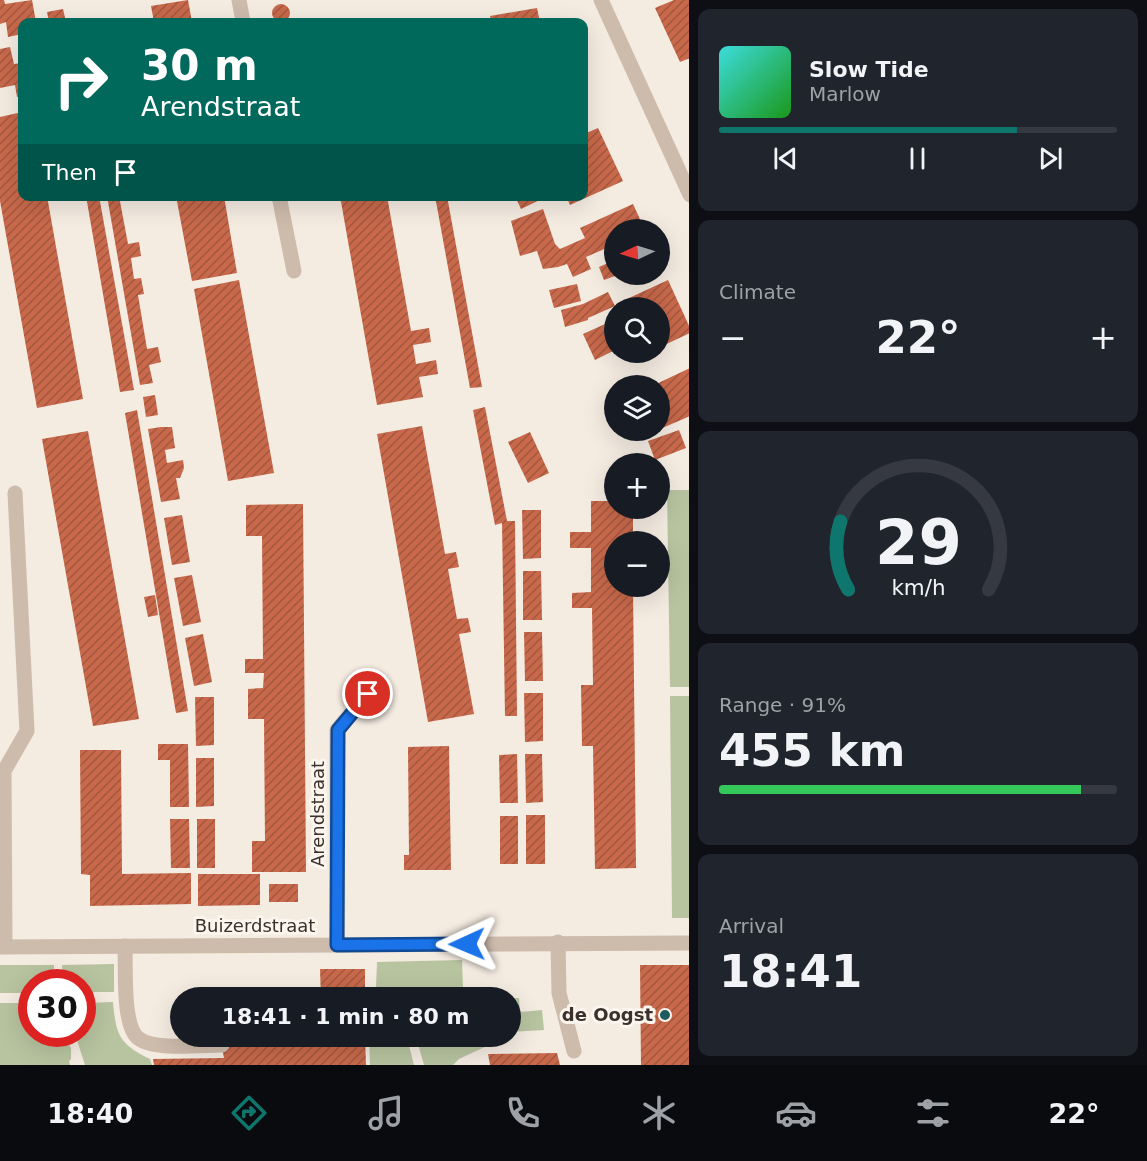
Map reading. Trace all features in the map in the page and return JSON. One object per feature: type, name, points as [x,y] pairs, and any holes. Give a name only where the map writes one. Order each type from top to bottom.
[{"type":"street","points":[[238,0],[242,18]]},
{"type":"street","points":[[601,0],[689,193]]},
{"type":"street","points":[[280,201],[294,271]]},
{"type":"street","points":[[2,947],[3,771],[27,731],[15,493]]},
{"type":"street","name":"Arendstraat","points":[[337,945],[338,730],[368,694]]},
{"type":"street","points":[[558,942],[559,993],[574,1051]]},
{"type":"street","name":"Buizerdstraat","points":[[2,947],[689,943]]},
{"type":"street","points":[[125,946],[130,1027],[139,1040],[170,1045]]},
{"type":"green space","points":[[670,490],[689,490],[689,687],[670,687],[670,531],[668,531]]},
{"type":"green space","points":[[670,696],[689,696],[689,918],[672,918]]},
{"type":"green space","points":[[462,960],[463,987],[376,987],[377,962]]},
{"type":"green space","points":[[114,964],[114,992],[96,992],[96,969],[62,969],[62,965]]},
{"type":"green space","points":[[0,965],[54,965],[54,969],[18,969],[18,993],[0,993]]},
{"type":"green space","points":[[113,1002],[121,1037],[125,1043],[150,1059],[152,1065],[85,1065],[79,1047],[96,1047],[96,1003]]},
{"type":"green space","points":[[0,1003],[18,1003],[18,1047],[71,1048],[70,1065],[0,1065]]},
{"type":"green space","points":[[542,1010],[544,1030],[521,1031],[521,1012]]},
{"type":"green space","points":[[369,1047],[410,1047],[414,1065],[370,1065]]},
{"type":"green space","points":[[419,1047],[485,1047],[459,1059],[453,1065],[424,1065]]},
{"type":"building","points":[[0,0],[4,0],[5,4],[32,0],[35,18],[18,18],[18,35],[8,37],[6,22],[0,24]]},
{"type":"building","points":[[188,0],[191,18],[153,18],[151,6]]},
{"type":"building","points":[[674,0],[689,0],[689,58],[680,62],[655,8]]},
{"type":"building","points":[[277,4],[285,4],[290,9],[289,18],[272,17],[272,9]]},
{"type":"building","points":[[537,8],[539,18],[490,18],[490,16]]},
{"type":"building","points":[[63,9],[65,18],[48,18],[47,12]]},
{"type":"building","points":[[10,47],[14,64],[18,64],[18,97],[15,85],[0,88],[0,49]]},
{"type":"building","points":[[18,113],[18,201],[48,201],[83,399],[37,408],[0,201],[0,117]]},
{"type":"building","points":[[598,128],[623,181],[588,197],[588,132]]},
{"type":"building","points":[[87,201],[100,201],[134,390],[120,392]]},
{"type":"building","points":[[108,201],[120,201],[128,244],[139,242],[141,256],[131,258],[134,279],[141,278],[144,294],[138,295],[147,349],[158,347],[161,362],[149,365],[153,383],[140,385]]},
{"type":"building","points":[[177,201],[225,201],[237,273],[192,281]]},
{"type":"building","points":[[341,201],[388,201],[411,331],[429,328],[431,342],[413,345],[416,364],[436,360],[438,374],[419,377],[423,397],[377,405]]},
{"type":"building","points":[[436,201],[448,201],[482,387],[470,388]]},
{"type":"building","points":[[517,201],[538,201],[521,209]]},
{"type":"building","points":[[633,204],[640,219],[604,219],[604,249],[586,257],[591,269],[573,277],[567,264],[543,269],[537,251],[520,256],[511,221],[543,209],[555,244],[560,249],[585,238],[580,228]]},
{"type":"building","points":[[604,265],[604,280],[599,267]]},
{"type":"building","points":[[239,280],[274,473],[228,481],[194,289]]},
{"type":"building","points":[[577,284],[581,301],[554,308],[549,290]]},
{"type":"building","points":[[670,284],[689,326],[689,333],[670,342],[670,297],[631,297],[657,285]]},
{"type":"building","points":[[608,292],[610,297],[604,297],[604,311],[588,320],[565,327],[561,310],[583,304]]},
{"type":"building","points":[[604,325],[604,356],[595,360],[583,334]]},
{"type":"building","points":[[689,368],[689,416],[670,425],[670,377]]},
{"type":"building","points":[[155,395],[158,415],[146,417],[143,397]]},
{"type":"building","points":[[485,407],[507,521],[515,521],[517,716],[505,716],[502,523],[495,525],[473,410]]},
{"type":"building","points":[[137,410],[188,711],[176,713],[125,413]]},
{"type":"building","points":[[422,426],[445,554],[456,552],[459,567],[448,569],[457,619],[468,618],[471,632],[459,634],[474,714],[428,722],[377,434]]},
{"type":"building","points":[[172,427],[175,448],[165,450],[167,463],[183,460],[184,468],[180,478],[176,478],[180,499],[161,502],[148,429]]},
{"type":"building","points":[[679,430],[686,448],[670,454],[652,453],[648,441],[670,441],[670,433]]},
{"type":"building","points":[[88,431],[139,719],[93,726],[42,439]]},
{"type":"building","points":[[530,432],[549,473],[528,483],[508,442]]},
{"type":"building","points":[[591,501],[604,501],[604,519],[633,519],[633,531],[604,531],[604,597],[633,597],[636,868],[595,869],[593,746],[582,746],[581,685],[593,685],[592,608],[572,608],[572,593],[591,592],[591,548],[570,548],[570,532],[591,532]]},
{"type":"building","points":[[303,504],[306,872],[252,872],[252,841],[265,841],[264,719],[248,719],[248,689],[263,688],[264,673],[245,673],[245,659],[263,659],[262,536],[246,536],[246,505]]},
{"type":"building","points":[[522,510],[541,510],[541,558],[523,559]]},
{"type":"building","points":[[182,515],[190,562],[172,565],[164,518]]},
{"type":"building","points":[[523,571],[541,571],[542,620],[523,620]]},
{"type":"building","points":[[192,575],[201,622],[183,626],[174,578]]},
{"type":"building","points":[[155,595],[158,615],[148,617],[144,597]]},
{"type":"building","points":[[524,632],[542,632],[543,681],[525,681]]},
{"type":"building","points":[[203,634],[212,682],[194,686],[185,638]]},
{"type":"building","points":[[524,693],[543,693],[543,741],[525,742]]},
{"type":"building","points":[[195,697],[214,697],[214,745],[196,746]]},
{"type":"building","points":[[158,744],[188,744],[189,807],[170,807],[170,760],[158,760]]},
{"type":"building","points":[[449,746],[451,870],[404,870],[404,855],[409,855],[408,747]]},
{"type":"building","points":[[80,750],[121,750],[122,874],[191,873],[191,904],[90,906],[90,875],[81,874]]},
{"type":"building","points":[[517,754],[518,803],[500,803],[499,755]]},
{"type":"building","points":[[525,754],[542,754],[543,802],[526,803]]},
{"type":"building","points":[[196,758],[214,758],[214,806],[196,807]]},
{"type":"building","points":[[526,815],[545,815],[545,864],[526,864]]},
{"type":"building","points":[[500,816],[518,816],[518,864],[500,864]]},
{"type":"building","points":[[170,819],[189,819],[190,868],[171,868]]},
{"type":"building","points":[[197,819],[215,819],[215,868],[197,868]]},
{"type":"building","points":[[198,874],[260,874],[260,905],[198,906]]},
{"type":"building","points":[[269,884],[298,884],[298,902],[269,902]]},
{"type":"building","name":"de Oogst","points":[[640,965],[689,965],[689,1065],[641,1065]]},
{"type":"building","points":[[320,969],[365,969],[365,987],[321,987]]},
{"type":"building","points":[[222,1047],[365,1047],[366,1065],[154,1065],[153,1059],[224,1058]]},
{"type":"building","points":[[557,1053],[560,1065],[490,1065],[488,1054]]},
{"type":"place","name":"de Oogst","points":[[665,1015]]},
{"type":"route","points":[[368,694],[338,730],[337,945],[467,944]]}]
